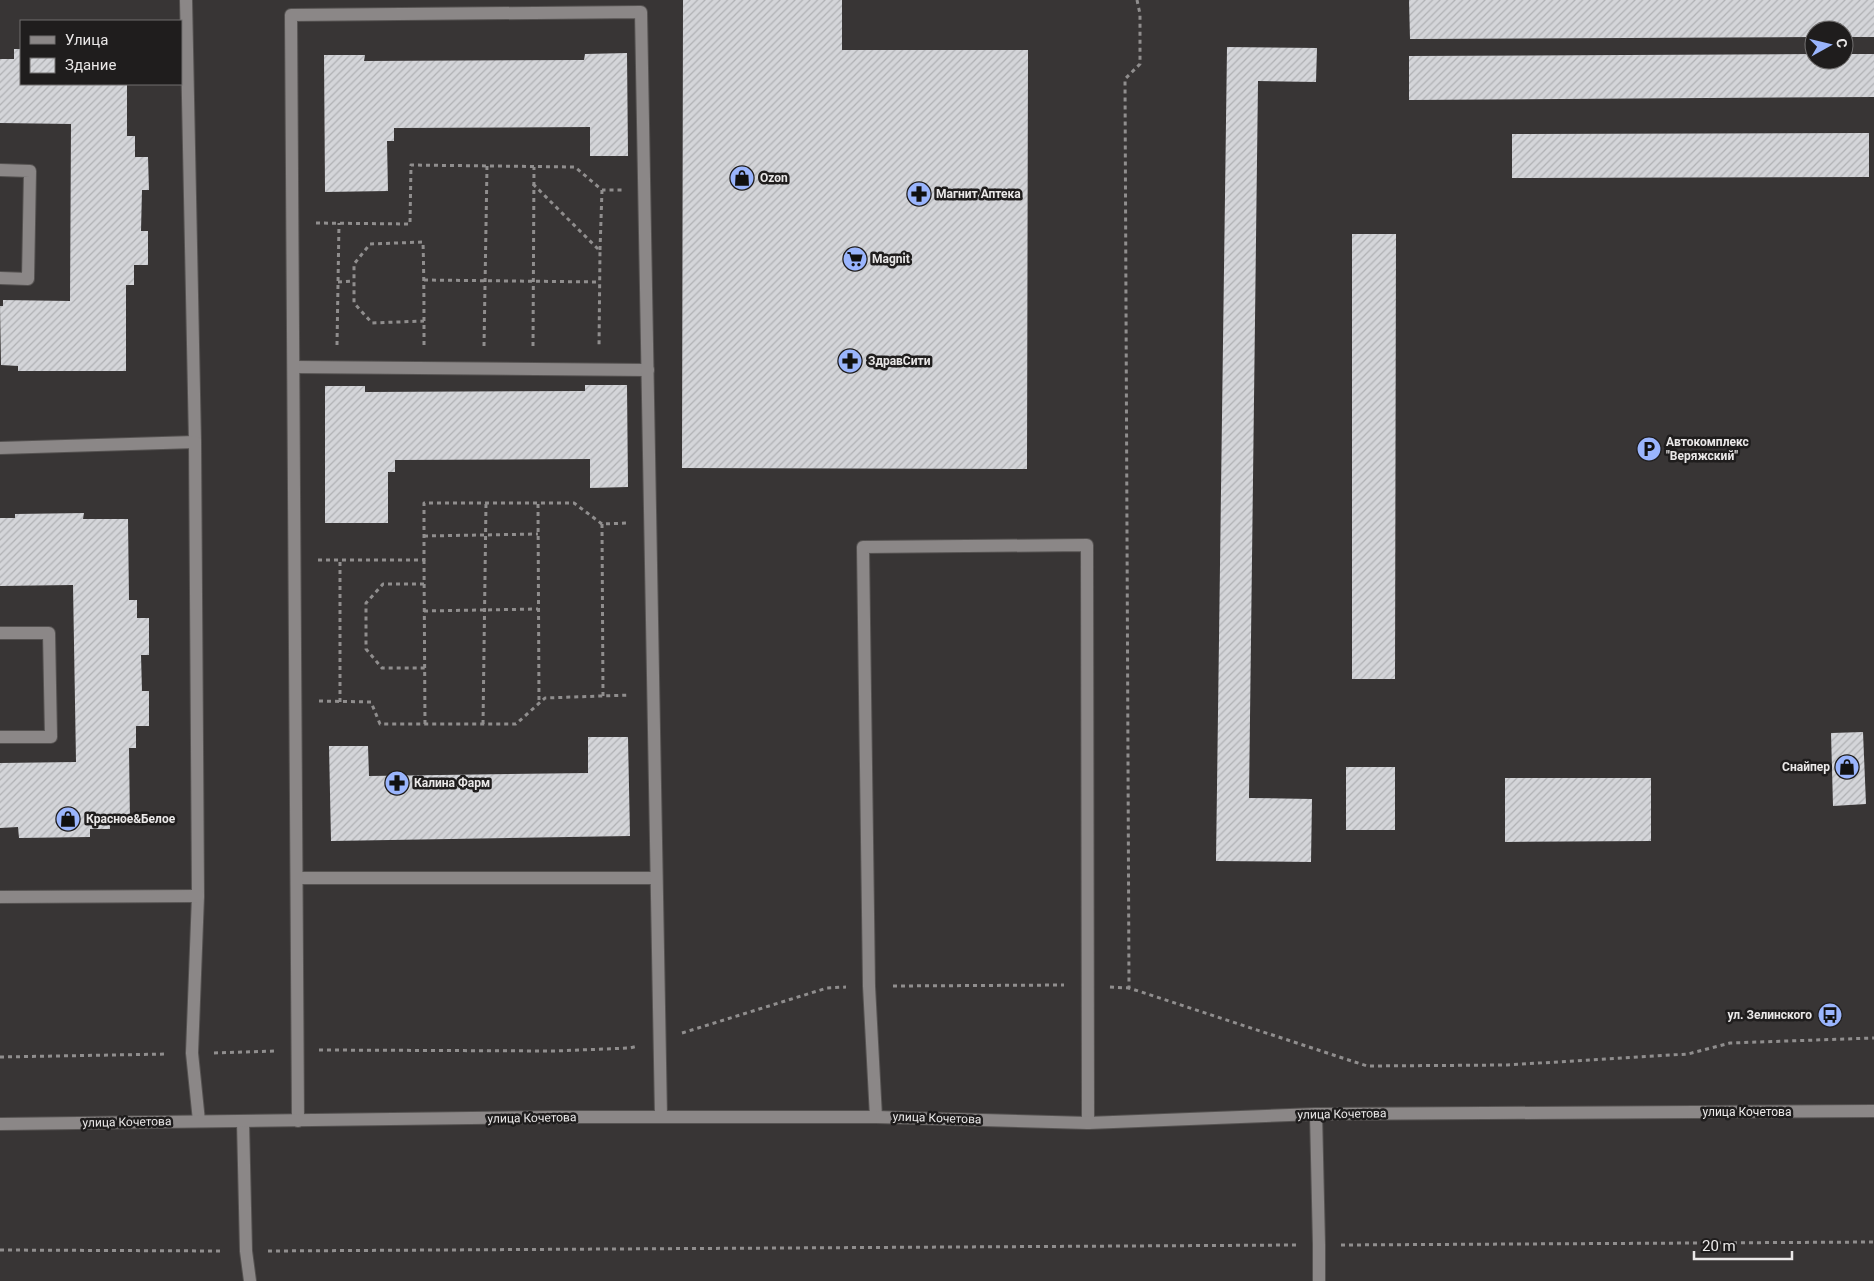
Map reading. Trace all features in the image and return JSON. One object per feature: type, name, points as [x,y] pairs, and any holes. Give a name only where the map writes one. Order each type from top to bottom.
[{"type":"main road","points":[[186,0],[194,442],[198,896],[192,1053],[199,1121]]},
{"type":"main road","points":[[298,1121],[291,15],[641,12],[661,1117]]},
{"type":"main road","points":[[0,170],[30,171],[28,279],[0,278]]},
{"type":"main road","points":[[294,367],[648,370]]},
{"type":"main road","points":[[0,448],[194,442]]},
{"type":"main road","points":[[876,1117],[869,986],[863,547],[1087,545],[1088,1123]]},
{"type":"main road","points":[[0,633],[50,633],[51,737],[0,737]]},
{"type":"main road","points":[[297,878],[656,878]]},
{"type":"main road","points":[[0,897],[198,896]]},
{"type":"main road","name":"улица Кочетова","points":[[0,1124],[551,1117],[876,1117],[1088,1123],[1316,1114],[1874,1111]]},
{"type":"main road","points":[[1316,1114],[1319,1281]]},
{"type":"main road","points":[[243,1122],[246,1251],[250,1281]]},
{"type":"path","points":[[1130,988],[1125,79],[1140,64],[1140,14],[1137,0]]},
{"type":"path","points":[[292,223],[410,224],[411,166],[575,167],[602,190],[644,190]]},
{"type":"path","points":[[484,368],[487,166]]},
{"type":"path","points":[[533,369],[534,167]]},
{"type":"path","points":[[533,184],[600,250]]},
{"type":"path","points":[[598,369],[602,190]]},
{"type":"path","points":[[337,367],[338,223]]},
{"type":"path","points":[[424,321],[372,323],[354,303],[354,264],[370,244],[423,242],[424,280],[424,321],[424,368]]},
{"type":"path","points":[[424,280],[600,282]]},
{"type":"path","points":[[338,282],[354,281]]},
{"type":"path","points":[[425,724],[424,503],[574,503],[602,524],[650,522]]},
{"type":"path","points":[[483,724],[486,503]]},
{"type":"path","points":[[538,504],[538,703]]},
{"type":"path","points":[[602,524],[603,696]]},
{"type":"path","points":[[424,536],[538,534]]},
{"type":"path","points":[[295,560],[424,560]]},
{"type":"path","points":[[340,561],[340,702]]},
{"type":"path","points":[[424,584],[383,584],[366,603],[366,649],[382,668],[425,668]]},
{"type":"path","points":[[424,611],[538,609]]},
{"type":"path","points":[[296,701],[371,702],[380,724],[516,724],[545,698],[653,695]]},
{"type":"path","points":[[0,1056],[630,1048],[827,988],[869,986],[1087,985],[1130,988],[1367,1066],[1507,1066],[1688,1054],[1730,1043],[1874,1038]]},
{"type":"path","points":[[0,1250],[246,1251],[1874,1242]]},
{"type":"building","name":"Magnit","points":[[683,0],[842,0],[842,50],[1028,50],[1027,469],[682,468]]},
{"type":"building","points":[[1409,0],[1874,0],[1874,37],[1854,37],[1854,20],[1804,20],[1804,37],[1410,39]]},
{"type":"building","points":[[1227,47],[1317,48],[1316,82],[1258,81],[1249,798],[1312,799],[1311,862],[1216,861]]},
{"type":"building","points":[[14,49],[20,49],[20,85],[127,85],[127,136],[135,136],[135,157],[148,157],[149,190],[142,190],[141,231],[148,231],[148,265],[134,265],[134,285],[126,285],[126,371],[18,371],[18,366],[1,365],[0,306],[3,306],[3,300],[70,301],[71,124],[0,123],[0,59],[14,59]]},
{"type":"building","points":[[627,53],[628,156],[590,156],[590,127],[394,128],[394,141],[387,141],[388,191],[325,192],[324,55],[365,55],[364,61],[584,60],[585,54]]},
{"type":"building","points":[[1804,54],[1804,70],[1854,70],[1854,54],[1874,54],[1874,97],[1409,100],[1409,56]]},
{"type":"building","points":[[1869,133],[1869,177],[1512,178],[1512,134]]},
{"type":"building","points":[[1352,234],[1396,234],[1395,679],[1352,679]]},
{"type":"building","points":[[585,385],[627,385],[628,487],[590,488],[590,459],[395,460],[395,472],[388,472],[388,523],[325,523],[325,386],[365,386],[365,392],[585,391]]},
{"type":"building","points":[[84,513],[83,519],[128,519],[129,600],[137,600],[137,618],[149,618],[149,655],[141,655],[142,691],[149,691],[149,726],[136,726],[136,748],[129,748],[130,823],[110,824],[110,829],[90,829],[90,837],[19,838],[18,827],[0,828],[0,763],[76,762],[73,585],[0,586],[0,518],[15,518],[15,514]]},
{"type":"building","points":[[1863,732],[1866,804],[1833,806],[1831,733]]},
{"type":"building","points":[[588,737],[628,737],[630,836],[331,841],[329,746],[368,746],[369,776],[588,773]]},
{"type":"building","points":[[1346,767],[1395,767],[1395,830],[1346,830]]},
{"type":"building","points":[[1505,778],[1651,778],[1651,841],[1505,842]]},
{"type":"place","name":"Ozon","points":[[742,178]]},
{"type":"place","name":"Магнит Аптека","points":[[919,194]]},
{"type":"place","name":"Magnit","points":[[855,259]]},
{"type":"place","name":"ЗдравСити","points":[[850,361]]},
{"type":"place","name":"Автокомплекс \"Веряжский\"","points":[[1649,449]]},
{"type":"place","name":"Снайпер","points":[[1847,767]]},
{"type":"place","name":"Калина Фарм","points":[[397,783]]},
{"type":"place","name":"Красное&Белое","points":[[68,819]]},
{"type":"place","name":"ул. Зелинского","points":[[1830,1015]]}]
